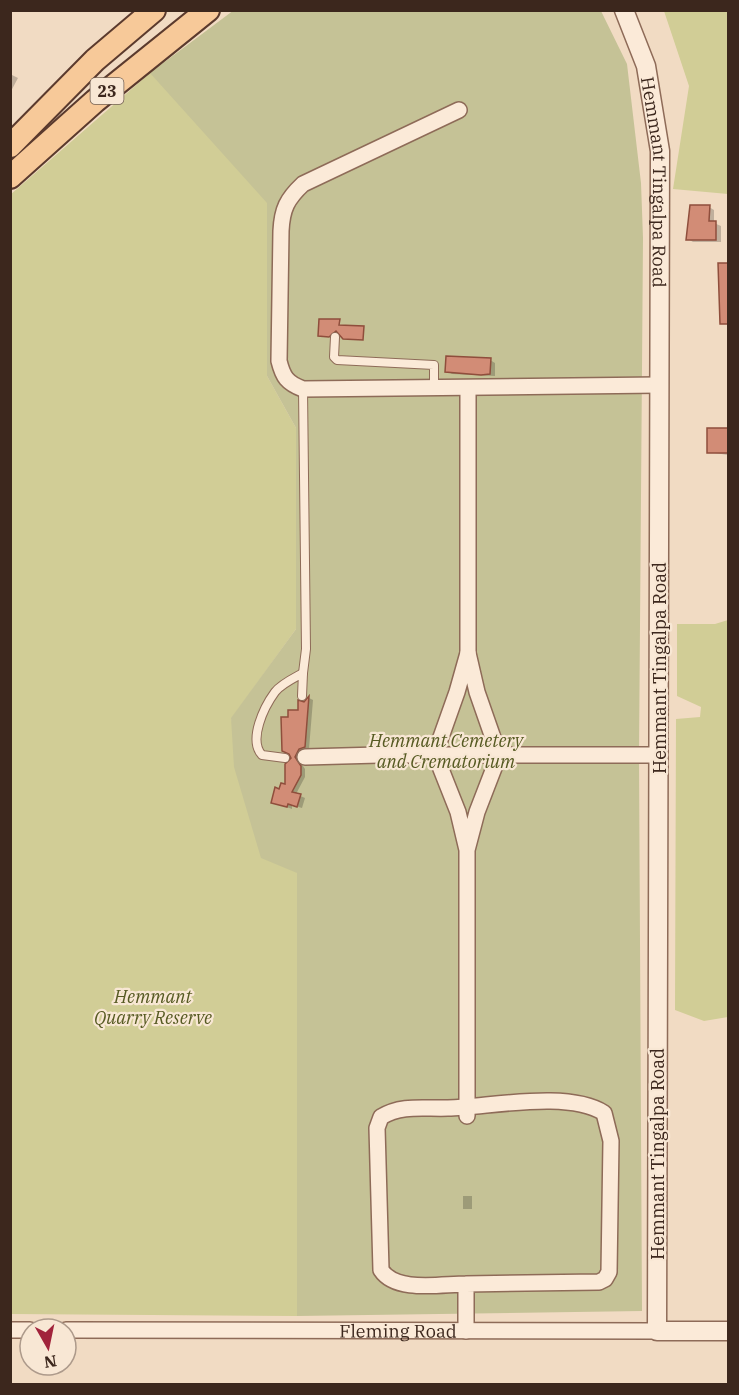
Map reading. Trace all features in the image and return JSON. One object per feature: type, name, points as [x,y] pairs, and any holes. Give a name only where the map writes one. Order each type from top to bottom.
[{"type":"main road","name":"23","points":[[10,146],[95,60],[154,10]]},
{"type":"main road","name":"23","points":[[10,177],[95,101],[208,10]]},
{"type":"street","name":"Hemmant Tingalpa Road","points":[[624,10],[646,66],[659,142],[657,1331]]},
{"type":"street","points":[[459,110],[303,184],[288,198],[282,212],[280,231],[279,361],[283,377],[292,385],[303,389],[659,385]]},
{"type":"street","points":[[467,850],[477,812],[499,755],[477,692],[468,653],[468,388]]},
{"type":"street","points":[[467,1111],[467,850],[458,812],[435,754],[468,653]]},
{"type":"street","points":[[457,692],[477,692]]},
{"type":"street","points":[[305,758],[435,754],[659,755]]},
{"type":"street","points":[[458,812],[477,812]]},
{"type":"street","points":[[557,1102],[595,1107],[604,1113],[611,1141],[609,1272],[605,1279],[599,1282],[466,1284],[398,1284],[387,1280],[381,1270],[377,1128],[381,1117],[391,1111],[467,1111],[557,1102]]},
{"type":"street","points":[[466,1284],[466,1331]]},
{"type":"street","name":"Fleming Road","points":[[78,1330],[729,1331]]},
{"type":"lane","points":[[334,337],[334,357],[337,360],[435,365],[434,388]]},
{"type":"lane","points":[[302,696],[306,649],[303,389]]},
{"type":"lane","points":[[285,758],[262,755],[256,747],[256,736],[276,690],[303,673]]},
{"type":"green space","name":"Hemmant Cemetery and Crematorium","points":[[234,10],[601,11],[627,64],[641,183],[643,238],[639,755],[642,1311],[297,1316],[297,873],[261,858],[234,767],[231,718],[296,629],[296,428],[267,376],[267,203],[150,73]]},
{"type":"green space","name":"Hemmant Quarry Reserve","points":[[234,11],[323,11],[267,376],[296,428],[296,629],[231,719],[297,873],[297,1316],[11,1314],[10,195],[150,73]]},
{"type":"green space","points":[[664,11],[728,11],[728,194],[673,189],[689,86]]},
{"type":"green space","points":[[728,620],[728,1017],[704,1021],[675,1010],[676,719],[700,717],[701,707],[677,696],[677,624],[715,624]]},
{"type":"building","points":[[690,205],[710,205],[709,221],[716,221],[716,240],[686,240]]},
{"type":"building","points":[[718,263],[729,263],[729,324],[720,324]]},
{"type":"building","points":[[319,319],[340,319],[339,325],[364,326],[363,340],[343,339],[336,331],[329,337],[318,336]]},
{"type":"building","points":[[446,356],[491,358],[490,374],[445,372]]},
{"type":"building","points":[[707,428],[729,428],[729,453],[707,453]]},
{"type":"building","points":[[309,696],[305,747],[299,749],[295,757],[301,766],[301,775],[292,792],[301,794],[297,807],[271,803],[275,787],[279,789],[281,783],[285,784],[285,764],[291,758],[289,754],[282,751],[281,717],[288,717],[288,710],[298,710],[298,700],[304,702]]}]
